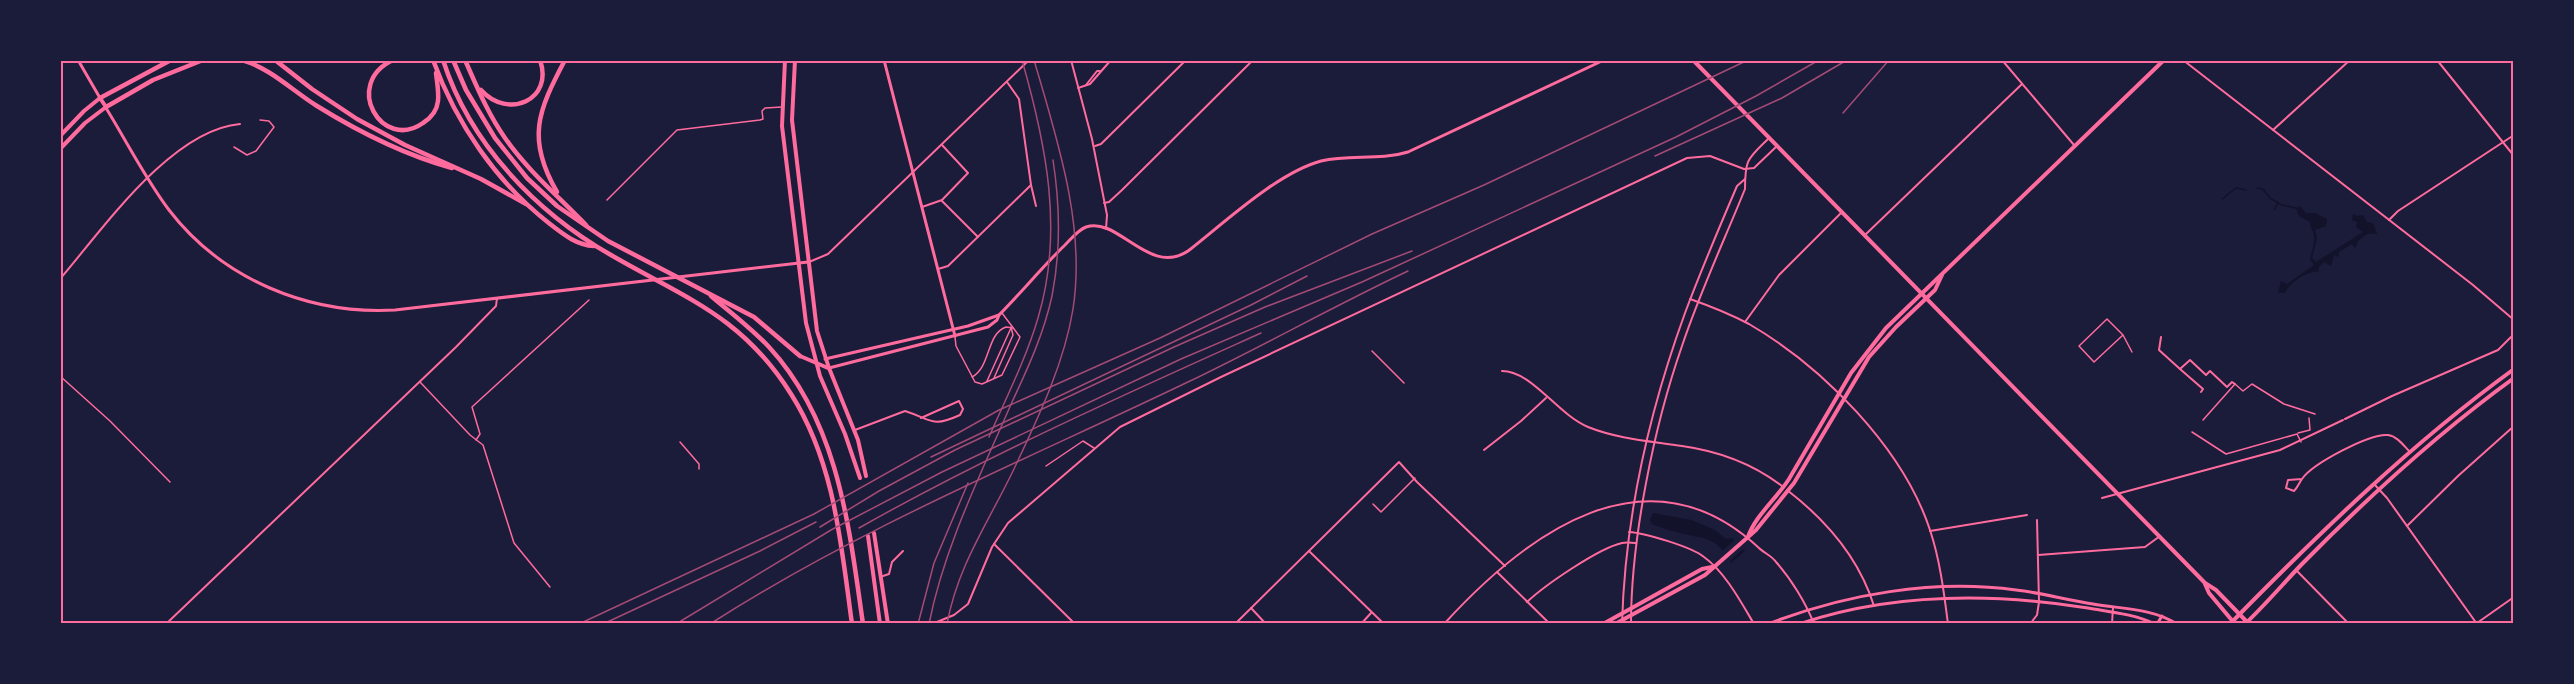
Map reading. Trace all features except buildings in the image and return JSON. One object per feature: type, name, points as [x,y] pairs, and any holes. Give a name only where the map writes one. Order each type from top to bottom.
[{"type":"highway","points":[[100,98],[171,60]]},
{"type":"highway","points":[[106,107],[153,80],[203,60]]},
{"type":"highway","points":[[242,60],[258,66],[321,108],[382,141],[481,179],[526,204],[577,243],[597,246]]},
{"type":"highway","points":[[276,60],[312,89],[357,119],[462,171]]},
{"type":"highway","points":[[393,60],[374,75],[369,87],[369,99],[380,121],[399,129],[420,126],[432,115],[438,100],[434,63]]},
{"type":"highway","points":[[443,60],[471,120],[510,174],[550,213],[597,246],[715,313],[762,355],[791,394],[819,451],[832,491],[852,624]]},
{"type":"highway","points":[[453,60],[479,115],[510,158],[550,199],[595,233],[754,317],[800,356]]},
{"type":"highway","points":[[465,60],[484,102],[504,137],[523,160],[595,233]]},
{"type":"highway","points":[[475,82],[494,102],[506,106],[521,104],[531,98],[539,88],[543,74],[540,60]]},
{"type":"highway","points":[[561,200],[544,171],[537,131],[542,110],[565,60]]},
{"type":"highway","points":[[434,63],[464,126],[496,173],[526,204]]},
{"type":"highway","points":[[706,293],[747,325],[771,349],[799,387],[818,423],[832,456],[841,486],[864,624]]},
{"type":"main road","points":[[785,60],[782,107],[806,321],[815,360],[860,477]]},
{"type":"main road","points":[[795,60],[793,132],[817,331],[825,359],[855,430],[866,476]]},
{"type":"main road","points":[[1693,60],[2205,583],[2247,623],[2296,570],[2379,490],[2436,439],[2514,378]]},
{"type":"main road","points":[[1615,624],[1705,575],[1748,537],[1788,491],[1865,362],[1893,329],[1935,290],[1942,275],[2164,60]]},
{"type":"main road","points":[[60,136],[100,98],[106,107],[78,129],[60,149]]},
{"type":"main road","points":[[782,107],[792,108]]},
{"type":"main road","points":[[1748,537],[1751,528],[1784,488],[1838,394],[1865,353],[1888,325],[1938,276],[1942,275]]},
{"type":"main road","points":[[1888,325],[1893,329]]},
{"type":"main road","points":[[800,356],[815,360],[829,368]]},
{"type":"main road","points":[[815,360],[825,359]]},
{"type":"main road","points":[[2205,583],[2209,593],[2232,623],[2409,452],[2514,369]]},
{"type":"main road","points":[[845,434],[855,430]]},
{"type":"main road","points":[[874,533],[888,624]]},
{"type":"main road","points":[[868,536],[880,624]]},
{"type":"main road","points":[[1604,624],[1622,612],[1715,565]]},
{"type":"main road","points":[[2291,565],[2296,570]]},
{"type":"street","points":[[78,60],[100,98]]},
{"type":"street","points":[[884,60],[955,336]]},
{"type":"street","points":[[106,107],[147,177],[176,219],[212,254],[247,277],[289,296],[338,308],[374,310],[808,262],[828,254],[1029,60]]},
{"type":"street","points":[[1071,60],[1094,147],[1106,229]]},
{"type":"street","points":[[1078,88],[1086,85],[1093,75],[1111,60]]},
{"type":"street","points":[[1094,147],[1101,144],[1186,60]]},
{"type":"street","points":[[1104,203],[1109,202],[1122,190],[1253,60]]},
{"type":"street","points":[[829,368],[985,329],[998,320],[1000,314],[1041,268],[1078,232],[1090,226],[1106,229],[1155,256],[1170,258],[1180,256],[1270,188],[1306,167],[1326,160],[1384,158],[1408,152],[1604,60]]},
{"type":"street","points":[[2002,60],[2075,146]]},
{"type":"street","points":[[2183,60],[2483,293],[2514,320]]},
{"type":"street","points":[[2274,130],[2350,60]]},
{"type":"street","points":[[2437,60],[2514,156]]},
{"type":"street","points":[[1006,82],[1018,99],[1036,206]]},
{"type":"street","points":[[1864,235],[2022,84]]},
{"type":"street","points":[[60,279],[147,177],[174,154],[202,136],[222,126],[240,124]]},
{"type":"street","points":[[2389,220],[2395,213],[2514,135]]},
{"type":"street","points":[[1631,624],[1638,533],[1656,443],[1679,355],[1745,189],[1744,169],[1747,161],[1770,138]]},
{"type":"street","points":[[922,207],[942,200],[968,173],[942,145]]},
{"type":"street","points":[[932,624],[954,615],[968,604],[994,544],[1014,516],[1120,427],[1221,377],[1688,158],[1710,156],[1744,169],[1754,168],[1777,146]]},
{"type":"street","points":[[1622,622],[1629,532],[1661,386],[1690,299],[1737,186],[1745,179]]},
{"type":"street","points":[[938,269],[948,267],[1031,185]]},
{"type":"street","points":[[942,200],[978,237]]},
{"type":"street","points":[[1745,322],[1779,275],[1842,212]]},
{"type":"street","points":[[166,624],[420,382],[496,306],[496,298]]},
{"type":"street","points":[[1690,299],[1745,322],[1801,360],[1838,394],[1871,430],[1899,469],[1930,531],[1948,624]]},
{"type":"street","points":[[825,359],[953,330],[1000,314]]},
{"type":"street","points":[[2102,498],[2280,450],[2392,396],[2498,350],[2514,334]]},
{"type":"street","points":[[2161,337],[2160,350],[2203,389],[2200,392]]},
{"type":"street","points":[[2180,369],[2190,360],[2206,375],[2210,371],[2227,387],[2232,382],[2235,384]]},
{"type":"street","points":[[1502,371],[1522,376],[1563,412],[1585,426],[1647,442],[1698,448],[1748,465],[1784,488],[1820,518],[1854,562],[1874,606]]},
{"type":"street","points":[[1484,450],[1521,422],[1546,398]]},
{"type":"street","points":[[855,430],[905,411],[921,418],[940,423],[960,414],[963,409],[959,401],[921,418]]},
{"type":"street","points":[[2407,526],[2514,426]]},
{"type":"street","points":[[2302,479],[2288,480],[2286,488],[2294,491],[2302,479],[2340,451],[2382,435],[2394,436],[2409,452]]},
{"type":"street","points":[[1235,624],[1400,462],[1504,566]]},
{"type":"street","points":[[2374,484],[2477,624],[2514,597]]},
{"type":"street","points":[[1444,624],[1504,566],[1578,518],[1599,509],[1635,500],[1674,504],[1702,511],[1731,525],[1777,563],[1814,622]]},
{"type":"street","points":[[1930,531],[2027,515]]},
{"type":"street","points":[[2030,624],[2037,615],[2039,602],[2037,520]]},
{"type":"street","points":[[1629,532],[1704,556],[1715,565],[1754,624]]},
{"type":"street","points":[[2038,555],[2145,547],[2160,536]]},
{"type":"street","points":[[1527,602],[1578,566],[1618,544],[1637,543]]},
{"type":"street","points":[[994,544],[1076,624]]},
{"type":"street","points":[[880,577],[889,574],[892,561],[903,551]]},
{"type":"street","points":[[1309,551],[1384,624]]},
{"type":"street","points":[[2296,570],[2349,624]]},
{"type":"street","points":[[1497,572],[1550,624]]},
{"type":"street","points":[[1624,581],[1634,582]]},
{"type":"street","points":[[1768,624],[1808,610],[1870,595],[1942,588],[2002,588],[2162,616],[2177,624]]},
{"type":"street","points":[[1799,624],[1874,606],[1944,599],[2039,602],[2112,612],[2138,617],[2156,624],[2162,616]]},
{"type":"street","points":[[2112,624],[2113,607]]},
{"type":"street","points":[[1251,608],[1266,624]]},
{"type":"street","points":[[1361,624],[1372,612]]},
{"type":"lane","points":[[607,200],[677,130],[760,120],[763,119],[762,111],[765,108],[782,107]]},
{"type":"lane","points":[[234,147],[247,155],[256,151],[274,127],[269,121],[260,120]]},
{"type":"lane","points":[[476,440],[480,434],[472,407],[589,300]]},
{"type":"lane","points":[[955,336],[956,346],[971,377],[978,384],[994,379],[1003,373],[1019,336],[1011,322],[1000,314]]},
{"type":"lane","points":[[2123,335],[2094,362],[2079,346],[2107,319],[2123,335],[2132,352]]},
{"type":"lane","points":[[994,379],[1013,335],[1011,322]]},
{"type":"lane","points":[[987,382],[1011,327]]},
{"type":"lane","points":[[971,377],[979,372],[1001,328],[1015,329]]},
{"type":"lane","points":[[1372,351],[1404,383]]},
{"type":"lane","points":[[60,376],[110,421],[170,482]]},
{"type":"lane","points":[[420,382],[483,445],[514,543],[550,587]]},
{"type":"lane","points":[[2203,420],[2235,384],[2243,392],[2252,384],[2284,404],[2315,414]]},
{"type":"lane","points":[[2192,432],[2226,454],[2310,430],[2309,418]]},
{"type":"lane","points":[[2297,434],[2301,441]]},
{"type":"lane","points":[[1046,466],[1083,441],[1094,448]]},
{"type":"lane","points":[[680,442],[699,464],[699,468]]},
{"type":"lane","points":[[1373,504],[1381,512],[1415,478]]},
{"type":"shaded area","points":[[2300,206],[2306,213],[2315,213],[2327,219],[2326,226],[2315,230],[2317,238],[2312,258],[2316,262],[2363,232],[2356,227],[2357,222],[2352,220],[2353,214],[2363,215],[2367,222],[2373,223],[2377,234],[2367,234],[2358,241],[2355,248],[2352,244],[2339,252],[2339,257],[2334,255],[2331,266],[2324,262],[2318,272],[2304,275],[2290,285],[2285,293],[2278,293],[2281,281],[2287,284],[2314,265],[2310,259],[2314,235],[2310,222],[2299,216],[2296,209]]},
{"type":"shaded area","points":[[1653,513],[1691,520],[1715,530],[1726,539],[1732,538],[1745,551],[1731,563],[1720,547],[1708,540],[1652,524],[1650,520]]},
{"type":"pier","points":[[1737,538],[1745,547],[1728,563],[1721,552]]},
{"type":"waterway","points":[[2222,199],[2236,188],[2246,190]]},
{"type":"waterway","points":[[2257,188],[2263,189],[2270,198],[2282,205],[2296,208]]},
{"type":"waterway","points":[[2274,210],[2278,203]]},
{"type":"tram line","points":[[947,624],[966,563],[1013,471],[1049,392],[1063,351],[1073,309],[1076,246],[1067,183],[1034,60]]},
{"type":"tram line","points":[[579,624],[814,514],[999,410],[1160,338],[1372,234],[1484,185],[1748,60]]},
{"type":"tram line","points":[[929,624],[954,539],[1030,363],[1049,310],[1058,245],[1058,211],[1053,160]]},
{"type":"tram line","points":[[931,457],[1251,305],[1307,276]]},
{"type":"tram line","points":[[603,624],[760,551],[816,522]]},
{"type":"railway","points":[[989,437],[1022,363],[1038,318],[1046,285],[1050,253],[1049,188],[1038,124],[1022,60]]},
{"type":"railway","points":[[676,624],[831,530],[942,472],[1181,359],[1362,282],[1676,137],[1756,96],[1819,60]]},
{"type":"railway","points":[[1655,156],[1782,98],[1847,60]]},
{"type":"railway","points":[[1843,113],[1889,60]]},
{"type":"railway","points":[[820,527],[879,491],[955,450],[1174,347],[1265,307],[1412,251]]},
{"type":"railway","points":[[710,624],[767,589],[886,525],[1190,381],[1408,271]]},
{"type":"railway","points":[[859,528],[1007,450],[1261,333]]},
{"type":"railway","points":[[918,624],[934,563],[968,483]]}]
